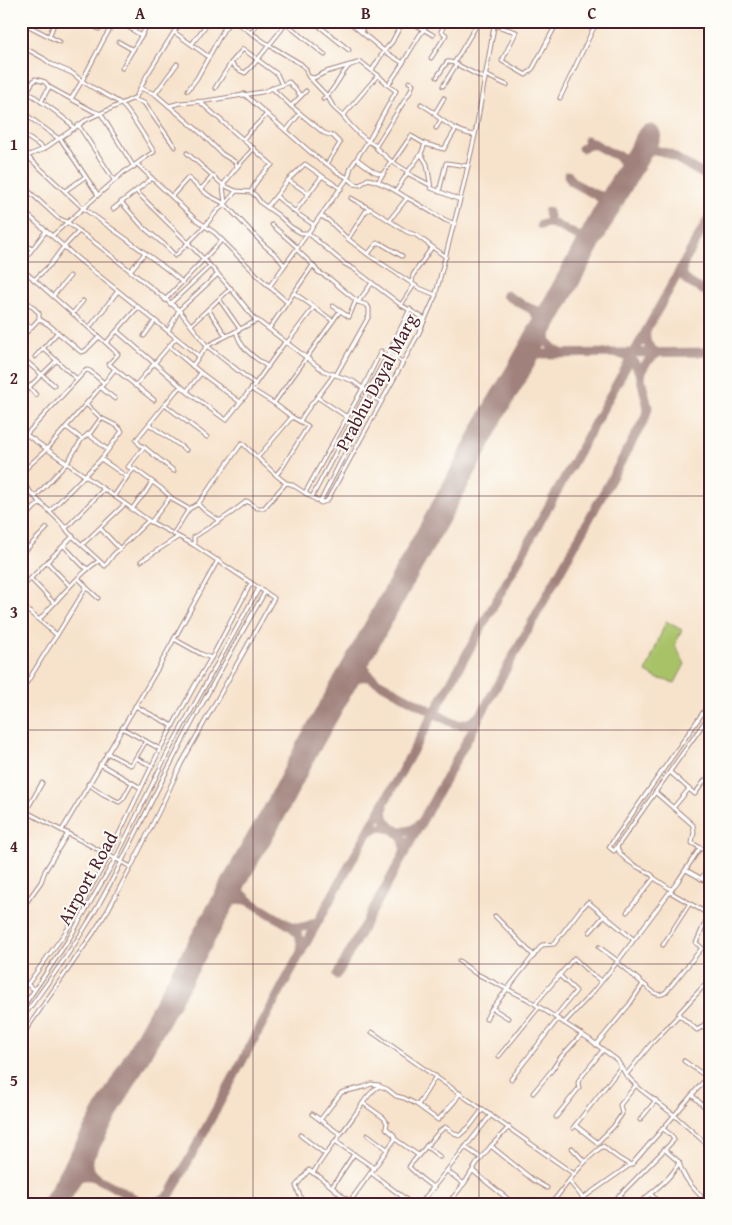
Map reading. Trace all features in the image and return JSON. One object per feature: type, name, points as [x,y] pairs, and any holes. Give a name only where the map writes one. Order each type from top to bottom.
[{"type":"street","points":[[49,36],[55,21]]},
{"type":"street","points":[[85,21],[99,29]]},
{"type":"street","points":[[71,99],[115,21]]},
{"type":"street","points":[[122,68],[150,21]]},
{"type":"street","points":[[164,21],[177,28]]},
{"type":"street","points":[[21,156],[27,156],[44,149],[86,120],[136,97],[147,75],[181,21]]},
{"type":"street","points":[[192,44],[210,21],[216,24]]},
{"type":"street","points":[[188,90],[224,30],[233,21],[301,64],[334,108],[368,142],[376,146],[392,162],[438,192],[460,200]]},
{"type":"street","points":[[251,33],[259,21]]},
{"type":"street","points":[[231,64],[245,73],[258,60],[282,28],[283,21]]},
{"type":"street","points":[[283,21],[325,55]]},
{"type":"street","points":[[313,21],[349,50]]},
{"type":"street","points":[[348,21],[384,51],[404,63]]},
{"type":"street","points":[[360,31],[368,21]]},
{"type":"street","points":[[372,70],[392,42],[403,21]]},
{"type":"street","points":[[410,21],[433,35]]},
{"type":"street","points":[[416,26],[419,21]]},
{"type":"street","points":[[431,58],[446,35],[441,31],[448,21]]},
{"type":"street","points":[[443,86],[479,21]]},
{"type":"street","points":[[560,98],[597,21]]},
{"type":"street","points":[[21,22],[36,28],[60,42]]},
{"type":"street","points":[[494,22],[516,32],[502,61],[526,75],[533,68],[556,22]]},
{"type":"street","name":"Prabhu Dayal Marg","points":[[320,502],[327,501],[425,319],[436,295],[455,224],[475,135],[494,22]]},
{"type":"street","points":[[126,26],[142,36]]},
{"type":"street","points":[[388,85],[404,63],[424,29]]},
{"type":"street","points":[[174,32],[209,57]]},
{"type":"street","points":[[119,42],[133,50]]},
{"type":"street","points":[[21,46],[51,64],[72,73],[92,88],[122,104],[154,152],[114,180],[52,236]]},
{"type":"street","points":[[215,88],[243,49],[276,74],[282,85]]},
{"type":"street","points":[[269,287],[341,189],[348,178],[351,167],[368,142],[396,91],[361,62],[326,72],[314,78],[309,77]]},
{"type":"street","points":[[437,77],[447,62],[450,62],[507,85]]},
{"type":"street","points":[[156,94],[177,64]]},
{"type":"street","points":[[325,98],[350,65]]},
{"type":"street","points":[[343,116],[378,75]]},
{"type":"street","points":[[27,91],[35,80],[45,82],[49,87],[101,114],[134,167]]},
{"type":"street","points":[[169,106],[262,92],[289,82],[301,96]]},
{"type":"street","points":[[376,146],[410,92],[413,84],[409,82]]},
{"type":"street","points":[[21,87],[56,112],[71,124],[74,129]]},
{"type":"street","points":[[41,102],[49,87]]},
{"type":"street","points":[[140,88],[156,94],[222,154],[235,162],[237,167]]},
{"type":"street","points":[[272,88],[291,106],[340,143],[327,164]]},
{"type":"street","points":[[291,106],[306,91]]},
{"type":"street","points":[[244,94],[321,161],[355,184],[360,185],[368,179],[378,182],[455,224]]},
{"type":"street","points":[[435,113],[444,98]]},
{"type":"street","points":[[132,99],[144,103],[175,147]]},
{"type":"street","points":[[200,102],[272,165],[260,175],[251,192]]},
{"type":"street","points":[[421,104],[456,129],[465,134],[475,135]]},
{"type":"street","points":[[21,111],[59,138],[98,195]]},
{"type":"street","points":[[286,131],[300,112]]},
{"type":"street","points":[[243,139],[267,114]]},
{"type":"street","points":[[436,128],[441,120]]},
{"type":"street","points":[[78,126],[114,180]]},
{"type":"street","points":[[444,149],[456,129]]},
{"type":"street","points":[[21,133],[44,149]]},
{"type":"street","points":[[378,182],[411,136],[425,144],[449,150]]},
{"type":"street","points":[[396,191],[421,154],[425,144]]},
{"type":"street","points":[[225,204],[223,185],[254,148]]},
{"type":"street","points":[[187,153],[223,185],[236,191],[251,192],[261,203],[301,233],[308,233],[345,264],[425,319]]},
{"type":"street","points":[[421,154],[427,164],[431,188]]},
{"type":"street","points":[[27,156],[83,208],[182,282]]},
{"type":"street","points":[[357,159],[382,175]]},
{"type":"street","points":[[438,192],[446,163],[468,166]]},
{"type":"street","points":[[137,164],[195,219],[222,240],[269,287],[287,302]]},
{"type":"street","points":[[267,207],[288,180],[305,164],[341,189]]},
{"type":"street","points":[[201,189],[212,176]]},
{"type":"street","points":[[295,212],[322,176]]},
{"type":"street","points":[[65,191],[85,177]]},
{"type":"street","points":[[112,209],[152,178]]},
{"type":"street","points":[[172,196],[188,178],[208,195],[225,204],[284,265]]},
{"type":"street","points":[[288,180],[309,194]]},
{"type":"street","points":[[21,184],[58,218],[79,231],[178,310],[206,346],[255,384]]},
{"type":"street","points":[[136,191],[205,259],[240,298],[256,321],[324,371],[353,381],[381,402]]},
{"type":"street","points":[[121,202],[175,256],[236,191]]},
{"type":"street","points":[[276,196],[314,225]]},
{"type":"street","points":[[351,198],[407,232],[416,235],[446,257]]},
{"type":"street","points":[[390,221],[407,198]]},
{"type":"street","points":[[21,209],[199,356]]},
{"type":"street","points":[[348,239],[366,211],[371,209]]},
{"type":"street","points":[[21,219],[26,214]]},
{"type":"street","points":[[321,216],[368,254],[413,284],[436,295]]},
{"type":"street","points":[[272,225],[318,272],[329,278],[357,301],[369,306],[370,309],[369,316],[335,375],[307,409],[300,421]]},
{"type":"street","points":[[21,264],[46,231]]},
{"type":"street","points":[[34,280],[50,265],[64,246],[79,231]]},
{"type":"street","points":[[165,300],[222,240]]},
{"type":"street","points":[[21,243],[32,249]]},
{"type":"street","points":[[368,254],[377,243],[380,243],[402,256]]},
{"type":"street","points":[[402,305],[413,284],[413,275],[432,247]]},
{"type":"street","points":[[130,271],[145,253]]},
{"type":"street","points":[[269,329],[313,265]]},
{"type":"street","points":[[170,304],[210,266]]},
{"type":"street","points":[[21,268],[118,354],[109,364],[154,400]]},
{"type":"street","points":[[168,331],[178,310],[218,274]]},
{"type":"street","points":[[53,296],[70,276]]},
{"type":"street","points":[[334,306],[349,317],[357,301],[372,283]]},
{"type":"street","points":[[191,325],[231,288]]},
{"type":"street","points":[[89,328],[118,291]]},
{"type":"street","points":[[294,293],[333,321]]},
{"type":"street","points":[[21,296],[39,313],[39,319],[22,335]]},
{"type":"street","points":[[219,299],[240,329]]},
{"type":"street","points":[[73,314],[83,301]]},
{"type":"street","points":[[106,343],[138,307]]},
{"type":"street","points":[[117,332],[181,387],[226,420],[314,307]]},
{"type":"street","points":[[208,309],[226,336]]},
{"type":"street","points":[[312,497],[410,309]]},
{"type":"street","points":[[274,403],[340,311]]},
{"type":"street","points":[[39,319],[58,332],[81,352],[99,337]]},
{"type":"street","points":[[21,320],[31,328]]},
{"type":"street","points":[[144,336],[156,321]]},
{"type":"street","points":[[192,366],[206,346],[256,321]]},
{"type":"street","points":[[236,331],[242,346],[268,367]]},
{"type":"street","points":[[35,357],[58,332]]},
{"type":"street","points":[[135,386],[176,338]]},
{"type":"street","points":[[169,346],[240,402]]},
{"type":"street","points":[[44,348],[77,379]]},
{"type":"street","points":[[305,492],[363,388],[381,351]]},
{"type":"street","points":[[388,354],[402,362]]},
{"type":"street","points":[[173,534],[190,509],[198,504],[242,443],[286,483],[291,484],[320,502],[393,360],[388,354]]},
{"type":"street","points":[[21,357],[41,376],[54,385]]},
{"type":"street","points":[[21,395],[57,360]]},
{"type":"street","points":[[22,471],[37,460],[115,369]]},
{"type":"street","points":[[21,440],[85,371],[87,370],[104,383]]},
{"type":"street","points":[[187,391],[201,373]]},
{"type":"street","points":[[21,387],[26,391]]},
{"type":"street","points":[[29,387],[36,394]]},
{"type":"street","points":[[100,387],[115,399]]},
{"type":"street","points":[[174,471],[136,440],[181,387]]},
{"type":"street","points":[[251,389],[308,426],[276,475]]},
{"type":"street","points":[[317,397],[347,417]]},
{"type":"street","points":[[50,511],[102,459],[122,431],[117,426],[101,418],[86,404]]},
{"type":"street","points":[[165,405],[207,437]]},
{"type":"street","points":[[258,457],[292,417]]},
{"type":"street","points":[[35,496],[67,463],[82,439],[101,418]]},
{"type":"street","points":[[150,425],[186,450]]},
{"type":"street","points":[[66,427],[82,439]]},
{"type":"street","points":[[21,431],[149,522],[194,545],[274,598],[181,764],[131,867],[94,932],[21,1038]]},
{"type":"street","points":[[88,434],[108,450]]},
{"type":"street","points":[[144,447],[128,466],[162,489],[175,501],[190,509]]},
{"type":"street","points":[[102,459],[127,477]]},
{"type":"street","points":[[114,496],[135,469]]},
{"type":"street","points":[[21,482],[69,533],[105,566],[113,555],[149,522],[170,497]]},
{"type":"street","points":[[132,510],[152,482]]},
{"type":"street","points":[[194,545],[194,537],[247,502],[257,508],[264,508],[286,483]]},
{"type":"street","points":[[66,528],[104,489]]},
{"type":"street","points":[[21,498],[29,490]]},
{"type":"street","points":[[21,522],[40,503]]},
{"type":"street","points":[[83,544],[125,504]]},
{"type":"street","points":[[198,504],[220,521]]},
{"type":"street","points":[[21,555],[47,528]]},
{"type":"street","points":[[100,528],[120,549]]},
{"type":"street","points":[[21,588],[73,536]]},
{"type":"street","points":[[141,561],[178,537]]},
{"type":"street","points":[[64,546],[88,569]]},
{"type":"street","points":[[62,830],[218,560]]},
{"type":"street","points":[[38,620],[78,578],[94,563],[99,561]]},
{"type":"street","points":[[47,562],[70,586]]},
{"type":"street","points":[[78,578],[98,598]]},
{"type":"street","points":[[31,579],[54,603]]},
{"type":"street","points":[[27,984],[65,933],[84,903],[160,749],[212,658],[251,583]]},
{"type":"street","points":[[21,691],[23,685],[35,672],[43,654],[57,635],[86,586]]},
{"type":"street","name":"Airport Road","points":[[22,1008],[69,939],[116,858],[167,754],[259,588]]},
{"type":"street","name":"Airport Road","points":[[21,1020],[86,927],[122,861],[170,764],[265,592]]},
{"type":"street","points":[[21,606],[57,635]]},
{"type":"street","points":[[174,639],[212,658]]},
{"type":"street","points":[[711,701],[609,847],[614,851],[711,713]]},
{"type":"street","points":[[135,706],[173,726]]},
{"type":"street","points":[[122,728],[160,749]]},
{"type":"street","points":[[107,753],[130,765],[146,741]]},
{"type":"street","points":[[136,758],[152,766]]},
{"type":"street","points":[[100,764],[141,788]]},
{"type":"street","points":[[670,772],[694,794],[705,780]]},
{"type":"street","points":[[26,811],[42,783]]},
{"type":"street","points":[[88,784],[119,802],[123,799],[132,783]]},
{"type":"street","points":[[673,808],[689,789]]},
{"type":"street","points":[[655,792],[693,825],[692,843],[711,854]]},
{"type":"street","points":[[21,809],[131,867]]},
{"type":"street","points":[[21,910],[41,882],[68,833]]},
{"type":"street","points":[[600,947],[643,984],[658,995],[662,995],[702,948],[696,943],[710,915],[671,891],[652,875],[631,863],[620,854],[617,846]]},
{"type":"street","points":[[564,1023],[618,961],[671,891],[700,848]]},
{"type":"street","points":[[701,879],[711,863]]},
{"type":"street","points":[[686,870],[711,884]]},
{"type":"street","points":[[627,912],[654,878]]},
{"type":"street","points":[[486,1019],[492,1008],[542,945],[554,944],[588,902],[634,940]]},
{"type":"street","points":[[663,945],[690,903]]},
{"type":"street","points":[[495,916],[534,956]]},
{"type":"street","points":[[590,932],[604,916]]},
{"type":"street","points":[[535,1004],[574,958],[601,981]]},
{"type":"street","points":[[459,961],[475,973],[527,999],[582,1034],[617,1060],[636,1085],[711,1148]]},
{"type":"street","points":[[511,1079],[576,991],[559,975]]},
{"type":"street","points":[[626,1074],[711,978]]},
{"type":"street","points":[[21,980],[35,989]]},
{"type":"street","points":[[596,1045],[629,1005],[643,984]]},
{"type":"street","points":[[499,1056],[539,1006]]},
{"type":"street","points":[[492,1008],[508,1018]]},
{"type":"street","points":[[679,1015],[697,1030],[711,1016]]},
{"type":"street","points":[[702,1027],[711,1033]]},
{"type":"street","points":[[372,1032],[483,1108],[574,1174]]},
{"type":"street","points":[[533,1093],[560,1058],[582,1034]]},
{"type":"street","points":[[556,1117],[579,1088],[579,1080],[603,1050]]},
{"type":"street","points":[[684,1061],[707,1077]]},
{"type":"street","points":[[621,1067],[574,1127],[603,1146],[615,1157],[630,1165]]},
{"type":"street","points":[[583,1198],[630,1165],[711,1073]]},
{"type":"street","points":[[418,1105],[436,1076]]},
{"type":"street","points":[[320,1120],[341,1093],[364,1088],[372,1084],[387,1089],[396,1096],[418,1105],[438,1120],[460,1093]]},
{"type":"street","points":[[597,1142],[613,1127],[622,1114],[620,1106],[636,1085]]},
{"type":"street","points":[[313,1174],[371,1091],[379,1086]]},
{"type":"street","points":[[692,1095],[711,1113]]},
{"type":"street","points":[[640,1120],[656,1100]]},
{"type":"street","points":[[363,1103],[386,1121],[386,1128],[394,1135],[395,1139],[418,1155]]},
{"type":"street","points":[[434,1188],[409,1167],[445,1127],[460,1136],[483,1108]]},
{"type":"street","points":[[312,1114],[340,1134]]},
{"type":"street","points":[[420,1204],[491,1114]]},
{"type":"street","points":[[448,1204],[481,1158],[509,1127]]},
{"type":"street","points":[[611,1204],[674,1140],[662,1128]]},
{"type":"street","points":[[368,1135],[387,1150]]},
{"type":"street","points":[[300,1136],[326,1154]]},
{"type":"street","points":[[350,1201],[395,1139]]},
{"type":"street","points":[[335,1141],[374,1168]]},
{"type":"street","points":[[426,1146],[440,1157]]},
{"type":"street","points":[[465,1146],[481,1158]]},
{"type":"street","points":[[491,1146],[533,1180],[548,1188]]},
{"type":"street","points":[[551,1204],[574,1174],[603,1146]]},
{"type":"street","points":[[572,1148],[585,1162]]},
{"type":"street","points":[[664,1149],[679,1162],[685,1178],[701,1196]]},
{"type":"street","points":[[332,1187],[354,1154]]},
{"type":"street","points":[[640,1204],[676,1168],[679,1162]]},
{"type":"street","points":[[303,1204],[296,1186],[308,1170],[350,1201],[358,1204]]},
{"type":"street","points":[[447,1171],[464,1184]]},
{"type":"street","points":[[472,1171],[514,1204]]},
{"type":"street","points":[[370,1172],[412,1204]]},
{"type":"street","points":[[569,1180],[590,1204]]},
{"type":"street","points":[[711,1192],[708,1196],[711,1198]]},
{"type":"street","points":[[650,1194],[662,1204]]},
{"type":"street","points":[[620,1195],[630,1204]]},
{"type":"street","points":[[452,1198],[460,1204]]},
{"type":"green space","points":[[666,621],[682,630],[675,645],[685,664],[675,683],[656,678],[646,672]]},
{"type":"taxiway","points":[[587,140],[623,158],[639,153]]},
{"type":"taxiway","points":[[582,148],[589,145],[597,145]]},
{"type":"taxiway","points":[[630,168],[641,154],[656,150],[669,154],[711,179]]},
{"type":"taxiway","points":[[618,156],[624,164],[626,174]]},
{"type":"taxiway","points":[[568,175],[572,182],[596,195],[607,196],[617,191]]},
{"type":"taxiway","points":[[597,195],[602,201],[606,213]]},
{"type":"taxiway","points":[[548,212],[550,221],[578,236],[587,237],[595,233]]},
{"type":"taxiway","points":[[165,1204],[300,954],[711,214]]},
{"type":"taxiway","points":[[541,225],[547,223],[554,224]]},
{"type":"taxiway","points":[[578,236],[583,242],[585,249]]},
{"type":"taxiway","points":[[683,265],[682,271],[686,280],[711,294]]},
{"type":"taxiway","points":[[506,295],[534,310],[540,311],[550,309],[556,303]]},
{"type":"taxiway","points":[[531,309],[539,322],[532,344]]},
{"type":"taxiway","points":[[550,312],[547,318],[545,336],[550,345],[561,353]]},
{"type":"taxiway","points":[[640,374],[647,362],[658,353],[648,344],[646,332]]},
{"type":"taxiway","points":[[517,373],[526,361],[539,354],[711,352]]},
{"type":"taxiway","points":[[337,975],[645,418],[648,408],[640,374],[634,362],[620,354]]},
{"type":"taxiway","points":[[365,647],[363,656],[365,669],[374,680],[453,723],[467,724],[479,716]]},
{"type":"taxiway","points":[[339,692],[346,684],[359,677],[374,679]]},
{"type":"taxiway","points":[[384,806],[386,821],[402,838],[404,852]]},
{"type":"taxiway","points":[[369,832],[382,827],[407,831],[419,824]]},
{"type":"taxiway","points":[[244,864],[239,887],[241,892],[250,901],[291,926],[305,926],[318,921]]},
{"type":"taxiway","points":[[212,923],[222,907],[230,901],[249,901]]},
{"type":"taxiway","points":[[292,927],[300,939],[301,953]]},
{"type":"taxiway","points":[[101,1122],[88,1151],[87,1158],[91,1172],[97,1178],[139,1201],[155,1202],[169,1195]]},
{"type":"taxiway","points":[[56,1204],[68,1186],[77,1178],[83,1176],[97,1178]]},
{"type":"runway","points":[[55,1204],[274,813],[308,747],[465,468],[493,413],[649,136]]}]
